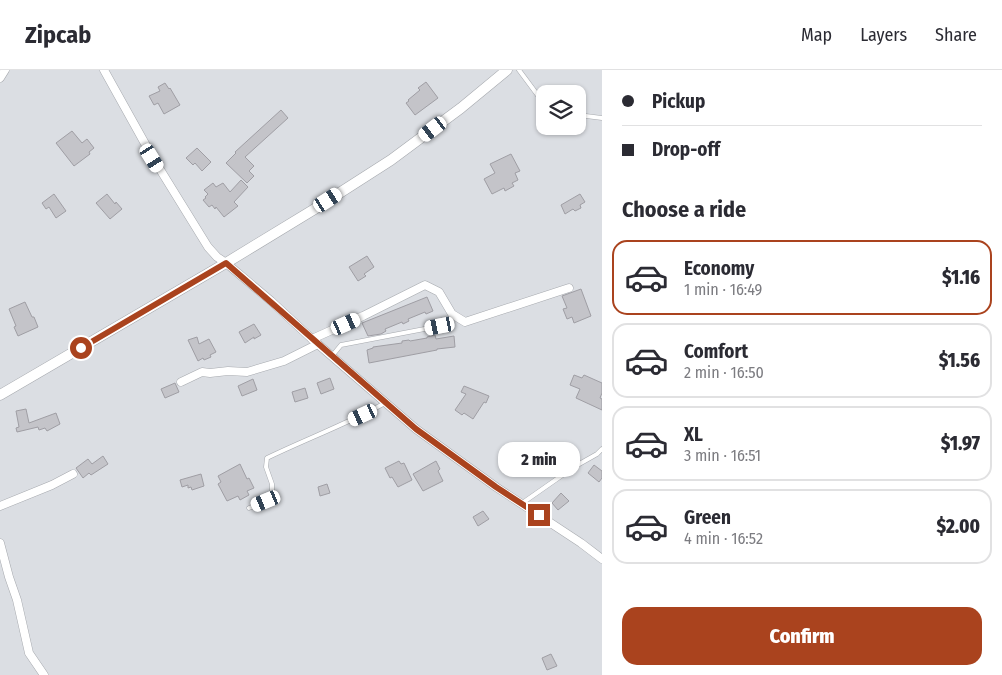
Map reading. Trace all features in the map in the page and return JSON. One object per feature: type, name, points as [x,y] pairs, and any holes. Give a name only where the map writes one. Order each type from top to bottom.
[{"type":"street","points":[[0,78],[5,70]]},
{"type":"street","points":[[104,70],[152,158],[208,247],[217,257],[416,429],[454,458],[602,559]]},
{"type":"street","points":[[0,395],[226,263],[391,160],[507,70]]},
{"type":"street","points":[[181,382],[202,372],[210,373],[228,370],[247,372],[284,361],[315,341],[426,286],[439,292],[452,314],[465,322],[569,288]]},
{"type":"street","points":[[0,506],[52,485],[73,474]]},
{"type":"street","points":[[0,542],[17,600],[29,652],[44,675]]},
{"type":"lane","points":[[519,70],[536,93]]},
{"type":"lane","points":[[586,116],[602,118]]},
{"type":"lane","points":[[332,356],[341,346],[440,326]]},
{"type":"lane","points":[[249,508],[266,501],[272,494],[272,484],[266,467],[267,458],[363,415],[385,403]]},
{"type":"lane","points":[[521,504],[602,449]]},
{"type":"building","points":[[426,82],[438,98],[415,115],[406,103],[420,90],[418,88]]},
{"type":"building","points":[[165,83],[180,105],[164,114],[158,103],[154,105],[149,96],[160,91],[158,87]]},
{"type":"building","points":[[281,110],[288,118],[245,157],[254,166],[249,171],[254,176],[247,183],[226,163],[235,152]]},
{"type":"building","points":[[72,131],[82,143],[87,139],[94,148],[89,152],[90,154],[74,166],[56,143]]},
{"type":"building","points":[[197,148],[211,162],[202,171],[195,163],[193,165],[186,158]]},
{"type":"building","points":[[511,154],[520,171],[515,173],[518,180],[512,183],[514,186],[505,191],[504,188],[492,194],[484,179],[495,173],[490,164]]},
{"type":"building","points":[[241,180],[248,187],[234,202],[238,206],[224,217],[216,207],[215,209],[212,205],[209,207],[203,200],[208,194],[204,190],[213,183],[216,187],[223,183],[230,192]]},
{"type":"building","points":[[54,194],[66,211],[56,218],[49,207],[46,209],[42,203]]},
{"type":"building","points":[[107,194],[122,209],[110,219],[96,203]]},
{"type":"building","points":[[580,194],[585,202],[580,205],[581,208],[575,211],[573,209],[565,214],[561,205]]},
{"type":"building","points":[[367,256],[374,267],[364,274],[366,276],[358,281],[349,267]]},
{"type":"building","points":[[581,289],[591,316],[574,323],[572,317],[567,319],[563,309],[567,308],[562,296]]},
{"type":"building","points":[[427,297],[433,311],[426,314],[425,312],[408,319],[409,321],[403,324],[402,322],[385,329],[386,331],[381,334],[368,336],[362,323]]},
{"type":"building","points":[[25,302],[38,327],[18,336],[9,309]]},
{"type":"building","points":[[254,324],[261,335],[245,343],[239,332]]},
{"type":"building","points":[[435,335],[436,339],[454,336],[455,347],[369,363],[367,350],[373,347],[402,343],[402,341],[427,338]]},
{"type":"building","points":[[197,337],[199,344],[209,339],[216,352],[210,355],[211,357],[198,361],[188,340]]},
{"type":"building","points":[[574,375],[582,378],[584,375],[602,383],[600,398],[602,399],[602,410],[576,398],[580,389],[570,385]]},
{"type":"building","points":[[330,378],[334,389],[321,394],[317,383]]},
{"type":"building","points":[[253,379],[257,390],[242,396],[238,386]]},
{"type":"building","points":[[175,383],[179,392],[165,398],[161,389]]},
{"type":"building","points":[[464,386],[489,396],[486,403],[484,402],[473,419],[455,410],[466,394],[461,392]]},
{"type":"building","points":[[305,388],[308,398],[295,402],[292,392]]},
{"type":"building","points":[[26,409],[29,423],[56,413],[60,424],[47,431],[45,428],[39,430],[38,427],[17,432],[16,428],[19,427],[16,411]]},
{"type":"building","points":[[103,456],[108,464],[83,478],[76,468],[88,459],[92,464]]},
{"type":"building","points":[[399,461],[401,464],[404,463],[412,480],[398,487],[392,477],[390,478],[385,468]]},
{"type":"building","points":[[436,461],[443,481],[423,491],[413,474]]},
{"type":"building","points":[[240,464],[247,479],[249,478],[254,488],[247,491],[249,495],[240,500],[238,496],[227,501],[218,484],[221,482],[218,476]]},
{"type":"building","points":[[594,465],[602,471],[602,478],[599,482],[588,473]]},
{"type":"building","points":[[201,474],[204,486],[192,490],[191,487],[188,488],[188,485],[182,487],[180,480]]},
{"type":"building","points":[[327,484],[330,493],[320,496],[318,487]]},
{"type":"building","points":[[561,493],[569,501],[558,510],[552,503]]},
{"type":"building","points":[[483,511],[489,519],[478,526],[473,517]]},
{"type":"building","points":[[551,654],[557,666],[547,670],[542,658]]},
{"type":"route","points":[[81,348],[226,263],[416,429],[454,458],[539,515]]}]
